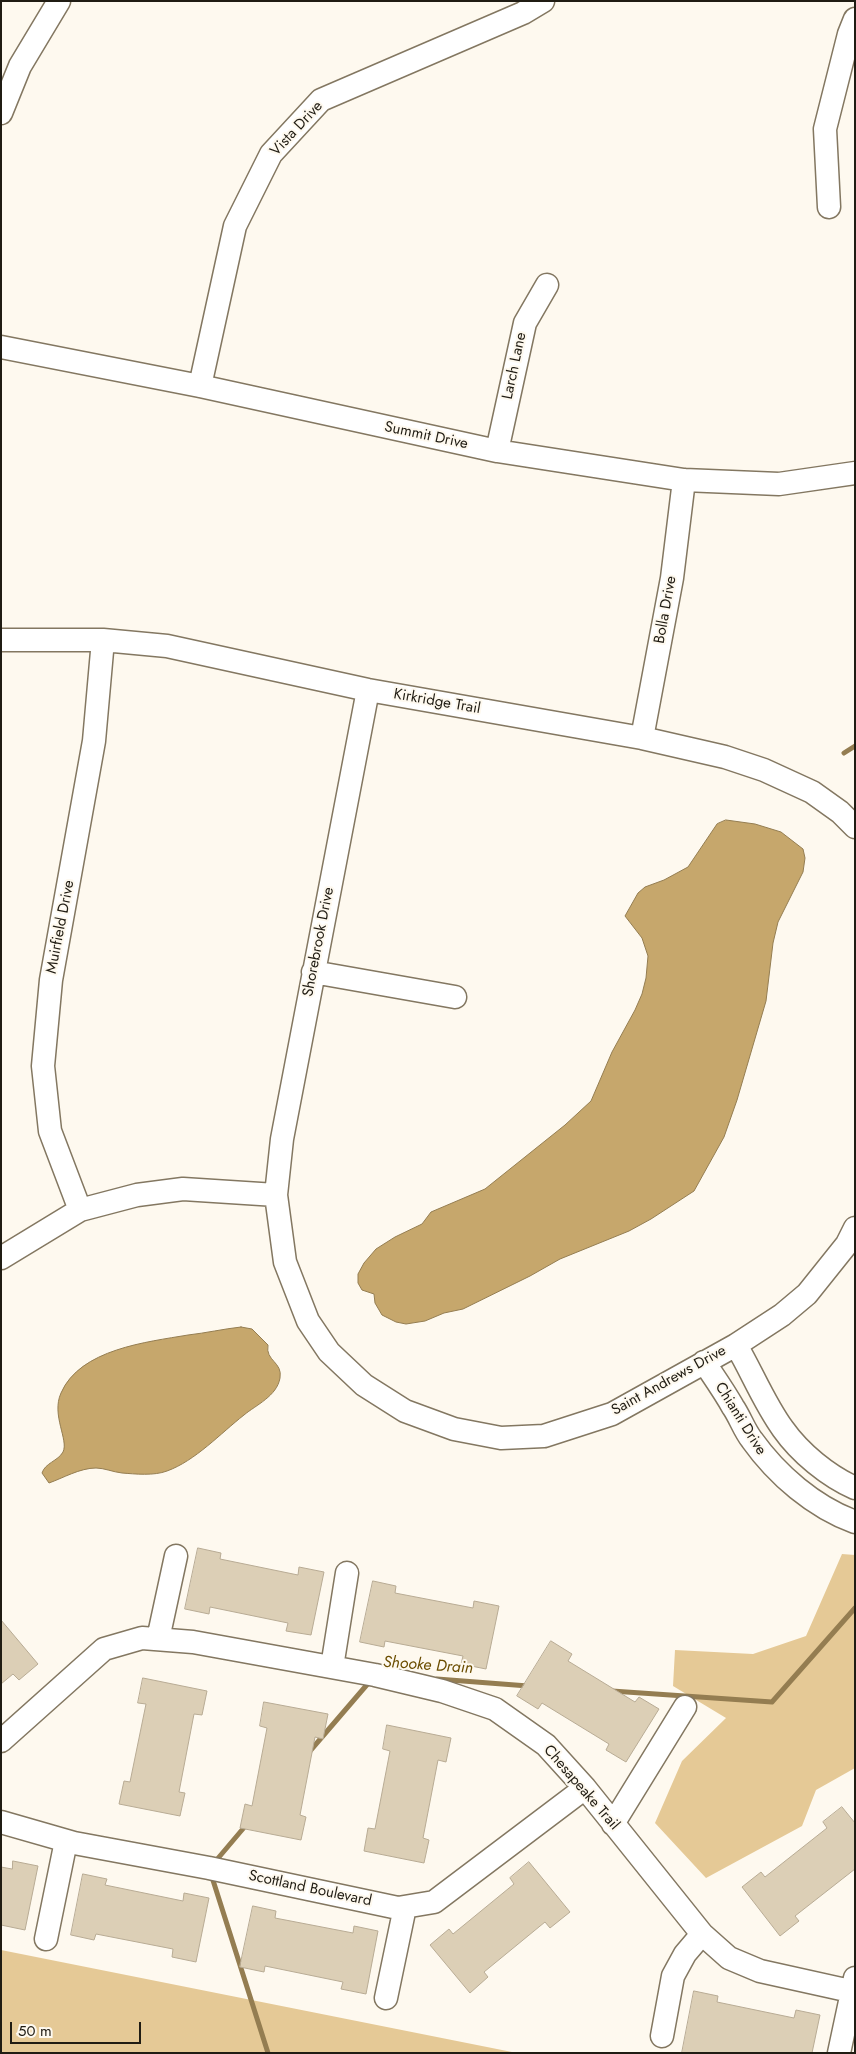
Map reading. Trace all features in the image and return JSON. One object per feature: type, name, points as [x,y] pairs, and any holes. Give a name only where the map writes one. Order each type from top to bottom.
[{"type":"street","points":[[1,113],[20,66],[59,1]]},
{"type":"street","name":"Vista Drive","points":[[200,386],[235,226],[271,154],[321,100],[524,13],[543,1]]},
{"type":"street","points":[[829,207],[825,129],[849,34],[855,19]]},
{"type":"street","name":"Larch Lane","points":[[497,451],[524,323],[547,286]]},
{"type":"street","name":"Summit Drive","points":[[1,347],[200,386],[497,451],[684,480],[779,484],[855,472]]},
{"type":"street","name":"Bolla Drive","points":[[642,738],[672,578],[684,480]]},
{"type":"street","name":"Kirkridge Trail","points":[[1,640],[102,640],[167,646],[368,690],[642,738],[725,757],[764,770],[812,792],[840,812],[855,827]]},
{"type":"street","name":"Muirfield Drive","points":[[80,1210],[50,1131],[43,1066],[51,980],[94,740],[102,640]]},
{"type":"street","name":"Shorebrook Drive","points":[[276,1195],[282,1139],[368,690]]},
{"type":"street","points":[[313,972],[455,997]]},
{"type":"street","points":[[1,1258],[80,1210],[137,1195],[183,1189],[276,1195]]},
{"type":"street","name":"Saint Andrews Drive","points":[[276,1195],[285,1262],[308,1321],[329,1352],[364,1385],[405,1411],[454,1429],[501,1438],[544,1436],[612,1414],[736,1345],[782,1315],[807,1294],[847,1244],[855,1228]]},
{"type":"street","name":"Chianti Drive","points":[[736,1345],[783,1430],[820,1466],[855,1488]]},
{"type":"street","name":"Chianti Drive","points":[[704,1362],[734,1407],[750,1438],[767,1460],[802,1492],[821,1506],[855,1522]]},
{"type":"street","points":[[802,1492],[820,1466]]},
{"type":"street","points":[[158,1639],[176,1556]]},
{"type":"street","points":[[332,1667],[347,1573]]},
{"type":"street","name":"Chesapeake Trail","points":[[1,1741],[104,1649],[142,1638],[193,1642],[332,1667],[442,1691],[495,1709],[546,1745],[585,1788],[702,1934],[729,1958],[760,1971],[854,1988]]},
{"type":"street","points":[[613,1824],[685,1707]]},
{"type":"street","name":"Scottland Boulevard","points":[[1,1822],[66,1841],[209,1868],[398,1908],[434,1902],[585,1788]]},
{"type":"street","points":[[46,1939],[66,1841]]},
{"type":"street","points":[[386,1998],[405,1907]]},
{"type":"street","points":[[662,2036],[673,1976],[685,1954],[702,1934]]},
{"type":"street","points":[[839,2053],[854,1988]]},
{"type":"shaded area","points":[[726,820],[755,824],[781,832],[803,849],[805,858],[803,872],[778,922],[773,943],[766,1001],[737,1100],[724,1137],[694,1191],[629,1231],[560,1259],[463,1309],[444,1313],[425,1321],[406,1324],[396,1322],[382,1315],[375,1303],[374,1294],[362,1290],[358,1283],[358,1274],[364,1263],[376,1249],[422,1224],[431,1212],[485,1189],[565,1125],[591,1101],[612,1052],[635,1010],[646,978],[648,956],[642,938],[625,916],[638,893],[645,887],[664,880],[688,867],[717,824]]},
{"type":"shaded area","points":[[241,1327],[252,1329],[268,1345],[269,1355],[279,1368],[280,1378],[278,1384],[265,1400],[198,1454],[167,1471],[156,1474],[139,1474],[90,1468],[49,1483],[42,1473],[46,1467],[61,1455],[64,1447],[58,1401],[70,1378],[83,1366],[116,1350],[135,1345]]},
{"type":"shaded area","points":[[842,1554],[855,1555],[855,1768],[816,1790],[802,1826],[706,1878],[655,1823],[682,1761],[726,1718],[673,1686],[675,1650],[753,1654],[806,1636]]},
{"type":"shaded area","points":[[1,1950],[517,2053],[1,2053]]},
{"type":"building","points":[[198,1548],[221,1553],[220,1559],[298,1575],[299,1567],[324,1572],[311,1635],[286,1631],[288,1623],[210,1607],[209,1614],[185,1609]]},
{"type":"building","points":[[373,1581],[396,1586],[395,1593],[473,1608],[474,1601],[499,1606],[486,1669],[461,1664],[463,1656],[385,1641],[384,1647],[360,1642]]},
{"type":"building","points":[[1,1620],[38,1664],[19,1680],[13,1674],[1,1684]]},
{"type":"building","points":[[551,1641],[572,1654],[568,1661],[635,1702],[639,1697],[659,1709],[626,1762],[606,1750],[609,1744],[542,1703],[538,1709],[517,1696]]},
{"type":"building","points":[[143,1678],[207,1691],[202,1715],[194,1714],[179,1792],[185,1793],[180,1816],[119,1804],[124,1781],[130,1782],[146,1704],[138,1703]]},
{"type":"building","points":[[264,1702],[328,1714],[323,1739],[315,1737],[300,1815],[306,1817],[301,1840],[240,1828],[245,1804],[252,1806],[267,1728],[260,1726]]},
{"type":"building","points":[[387,1725],[451,1738],[446,1762],[438,1760],[423,1838],[429,1840],[424,1863],[364,1851],[368,1828],[375,1829],[390,1751],[383,1749]]},
{"type":"building","points":[[842,1807],[855,1823],[855,1869],[795,1916],[799,1921],[780,1936],[742,1887],[761,1872],[765,1877],[827,1828],[823,1822]]},
{"type":"building","points":[[13,1861],[38,1866],[25,1930],[1,1925],[1,1867],[12,1869]]},
{"type":"building","points":[[529,1862],[570,1912],[550,1928],[545,1922],[484,1972],[488,1977],[470,1993],[430,1945],[449,1929],[453,1934],[514,1884],[510,1878]]},
{"type":"building","points":[[83,1874],[107,1879],[105,1885],[183,1901],[184,1893],[209,1898],[196,1962],[172,1957],[173,1949],[96,1934],[94,1940],[71,1935]]},
{"type":"building","points":[[253,1906],[276,1911],[275,1918],[353,1933],[354,1926],[378,1931],[366,1994],[341,1989],[343,1982],[265,1966],[264,1972],[240,1967]]},
{"type":"building","points":[[694,1991],[718,1996],[717,2002],[794,2018],[796,2010],[820,2015],[812,2053],[682,2053]]},
{"type":"waterway","points":[[844,753],[855,746]]},
{"type":"waterway","name":"Shooke Drain","points":[[612,1691],[772,1702],[855,1608]]},
{"type":"waterway","name":"Shooke Drain","points":[[437,1679],[528,1686]]},
{"type":"waterway","name":"Shooke Drain","points":[[310,1751],[371,1680]]},
{"type":"waterway","name":"Shooke Drain","points":[[214,1863],[247,1824]]},
{"type":"waterway","name":"Shooke Drain","points":[[211,1874],[268,2053]]}]
